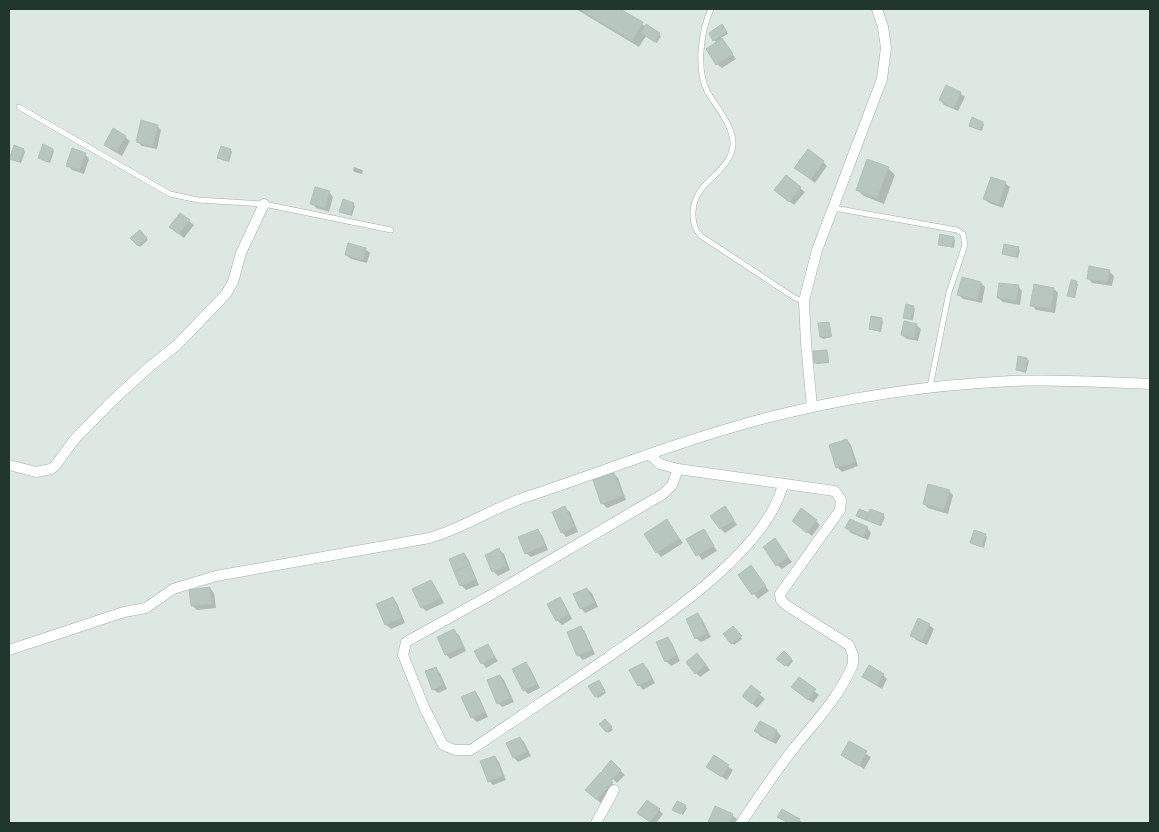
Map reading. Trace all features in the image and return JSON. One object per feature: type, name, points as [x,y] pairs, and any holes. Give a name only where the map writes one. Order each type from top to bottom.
[{"type":"street","points":[[812,407],[804,301],[817,250],[885,69],[885,37],[877,9]]},
{"type":"street","points":[[9,464],[36,472],[51,469],[74,440],[110,403],[177,344],[226,294],[233,282],[241,254],[264,204]]},
{"type":"street","points":[[9,650],[124,612],[146,608],[173,588],[216,576],[428,538],[465,525],[527,496],[715,433],[812,407],[930,387],[972,383],[1032,380],[1150,384]]},
{"type":"street","points":[[650,455],[660,464],[678,469],[835,491],[840,496],[840,510],[780,594],[780,597],[786,605],[849,646],[852,650],[853,660],[851,668],[824,713],[794,748],[741,823]]},
{"type":"street","points":[[678,469],[672,485],[663,494],[496,592],[406,642],[403,654],[424,707],[444,745],[455,750],[471,750],[684,603],[722,570],[750,540],[780,495],[782,484]]},
{"type":"street","points":[[596,823],[614,790]]},
{"type":"lane","points":[[711,9],[703,32],[703,75],[706,88],[732,134],[732,148],[725,164],[701,188],[698,194],[693,207],[694,225],[701,236],[795,298],[804,301]]},
{"type":"lane","points":[[18,107],[170,194],[198,200],[264,204],[391,230]]},
{"type":"lane","points":[[834,208],[957,230],[963,234],[965,245],[949,292],[930,387]]},
{"type":"building","points":[[579,9],[620,9],[643,22],[632,41]]},
{"type":"building","points":[[646,24],[660,33],[655,42],[641,33]]},
{"type":"building","points":[[722,24],[727,32],[713,41],[709,33]]},
{"type":"building","points":[[722,38],[733,54],[716,65],[706,49]]},
{"type":"building","points":[[946,85],[961,92],[954,108],[939,100]]},
{"type":"building","points":[[972,117],[983,122],[980,130],[969,126]]},
{"type":"building","points":[[141,120],[158,125],[153,146],[136,142]]},
{"type":"building","points":[[113,128],[126,136],[117,152],[104,145]]},
{"type":"building","points":[[43,144],[53,149],[48,162],[38,158]]},
{"type":"building","points":[[14,145],[24,149],[19,162],[9,159]]},
{"type":"building","points":[[221,146],[231,149],[227,161],[217,158]]},
{"type":"building","points":[[72,148],[86,153],[80,170],[66,166]]},
{"type":"building","points":[[808,149],[824,161],[811,179],[794,168]]},
{"type":"building","points":[[867,159],[889,167],[877,198],[856,190]]},
{"type":"building","points":[[786,175],[801,187],[789,202],[774,190]]},
{"type":"building","points":[[991,177],[1006,182],[999,204],[983,199]]},
{"type":"building","points":[[315,187],[330,191],[325,208],[310,204]]},
{"type":"building","points":[[343,199],[354,203],[350,215],[339,212]]},
{"type":"building","points":[[180,213],[190,220],[179,234],[169,227]]},
{"type":"building","points":[[140,230],[147,238],[138,246],[130,238]]},
{"type":"building","points":[[940,234],[954,237],[952,247],[938,245]]},
{"type":"building","points":[[348,243],[366,248],[363,260],[345,255]]},
{"type":"building","points":[[1004,244],[1019,247],[1016,257],[1002,254]]},
{"type":"building","points":[[1089,266],[1110,270],[1107,282],[1087,279]]},
{"type":"building","points":[[962,277],[981,282],[977,300],[957,295]]},
{"type":"building","points":[[1071,280],[1077,281],[1074,297],[1067,296]]},
{"type":"building","points":[[999,283],[1019,285],[1016,301],[997,298]]},
{"type":"building","points":[[1034,284],[1054,288],[1051,309],[1030,306]]},
{"type":"building","points":[[906,304],[914,306],[911,319],[903,318]]},
{"type":"building","points":[[871,316],[882,318],[880,331],[869,329]]},
{"type":"building","points":[[904,321],[917,324],[914,338],[901,335]]},
{"type":"building","points":[[829,322],[831,336],[820,337],[818,323]]},
{"type":"building","points":[[827,350],[828,362],[814,363],[813,351]]},
{"type":"building","points":[[1018,356],[1027,358],[1025,371],[1016,370]]},
{"type":"building","points":[[847,439],[855,462],[836,468],[829,445]]},
{"type":"building","points":[[614,473],[623,496],[601,504],[593,480]]},
{"type":"building","points":[[928,484],[950,490],[944,510],[923,504]]},
{"type":"building","points":[[565,506],[574,527],[561,533],[552,512]]},
{"type":"building","points":[[725,506],[734,520],[720,529],[710,516]]},
{"type":"building","points":[[801,508],[817,520],[807,533],[792,521]]},
{"type":"building","points":[[859,509],[869,513],[866,520],[856,516]]},
{"type":"building","points":[[870,509],[884,514],[879,525],[866,520]]},
{"type":"building","points":[[667,519],[679,539],[656,553],[644,534]]},
{"type":"building","points":[[850,519],[868,527],[863,537],[845,528]]},
{"type":"building","points":[[538,529],[545,545],[525,554],[518,537]]},
{"type":"building","points":[[704,529],[714,546],[696,556],[686,539]]},
{"type":"building","points":[[974,530],[986,534],[982,547],[970,543]]},
{"type":"building","points":[[775,538],[788,557],[776,566],[763,547]]},
{"type":"building","points":[[499,548],[507,566],[492,572],[485,555]]},
{"type":"building","points":[[464,553],[470,565],[454,572],[449,559]]},
{"type":"building","points":[[470,565],[476,580],[460,586],[454,572]]},
{"type":"building","points":[[751,565],[766,586],[752,595],[738,575]]},
{"type":"building","points":[[431,580],[440,598],[421,608],[412,589]]},
{"type":"building","points":[[210,587],[212,604],[191,606],[189,590]]},
{"type":"building","points":[[587,588],[594,603],[580,609],[573,594]]},
{"type":"building","points":[[393,597],[402,618],[385,625],[376,604]]},
{"type":"building","points":[[560,597],[569,614],[556,621],[547,604]]},
{"type":"building","points":[[698,613],[707,633],[695,639],[686,619]]},
{"type":"building","points":[[918,618],[930,624],[922,641],[910,636]]},
{"type":"building","points":[[581,626],[592,650],[577,656],[567,632]]},
{"type":"building","points":[[733,626],[742,636],[731,644],[723,634]]},
{"type":"building","points":[[454,629],[463,647],[445,655],[437,637]]},
{"type":"building","points":[[668,637],[677,656],[665,662],[656,642]]},
{"type":"building","points":[[488,644],[495,657],[481,664],[474,651]]},
{"type":"building","points":[[784,651],[792,659],[785,666],[776,659]]},
{"type":"building","points":[[697,653],[706,665],[695,674],[686,662]]},
{"type":"building","points":[[526,662],[537,684],[523,691],[512,669]]},
{"type":"building","points":[[643,663],[652,679],[638,686],[629,670]]},
{"type":"building","points":[[869,665],[884,674],[877,685],[862,677]]},
{"type":"building","points":[[436,667],[443,685],[432,690],[425,671]]},
{"type":"building","points":[[500,675],[510,698],[497,704],[487,680]]},
{"type":"building","points":[[799,677],[816,689],[808,700],[791,687]]},
{"type":"building","points":[[599,680],[605,691],[595,697],[588,686]]},
{"type":"building","points":[[751,685],[761,693],[752,704],[742,696]]},
{"type":"building","points":[[475,691],[485,712],[471,718],[461,697]]},
{"type":"building","points":[[605,719],[612,727],[606,732],[599,724]]},
{"type":"building","points":[[760,721],[777,730],[772,741],[754,731]]},
{"type":"building","points":[[520,737],[527,752],[513,758],[506,743]]},
{"type":"building","points":[[849,741],[867,751],[859,766],[841,755]]},
{"type":"building","points":[[714,755],[729,765],[722,777],[706,767]]},
{"type":"building","points":[[495,756],[503,776],[488,782],[480,761]]},
{"type":"building","points":[[611,760],[621,770],[612,780],[602,771]]},
{"type":"building","points":[[601,772],[613,782],[597,800],[585,790]]},
{"type":"building","points":[[647,800],[660,809],[650,822],[637,813]]},
{"type":"building","points":[[677,801],[686,805],[681,814],[672,810]]},
{"type":"building","points":[[715,806],[733,814],[729,823],[708,822]]},
{"type":"building","points":[[782,809],[800,819],[797,823],[789,823],[777,817]]}]
